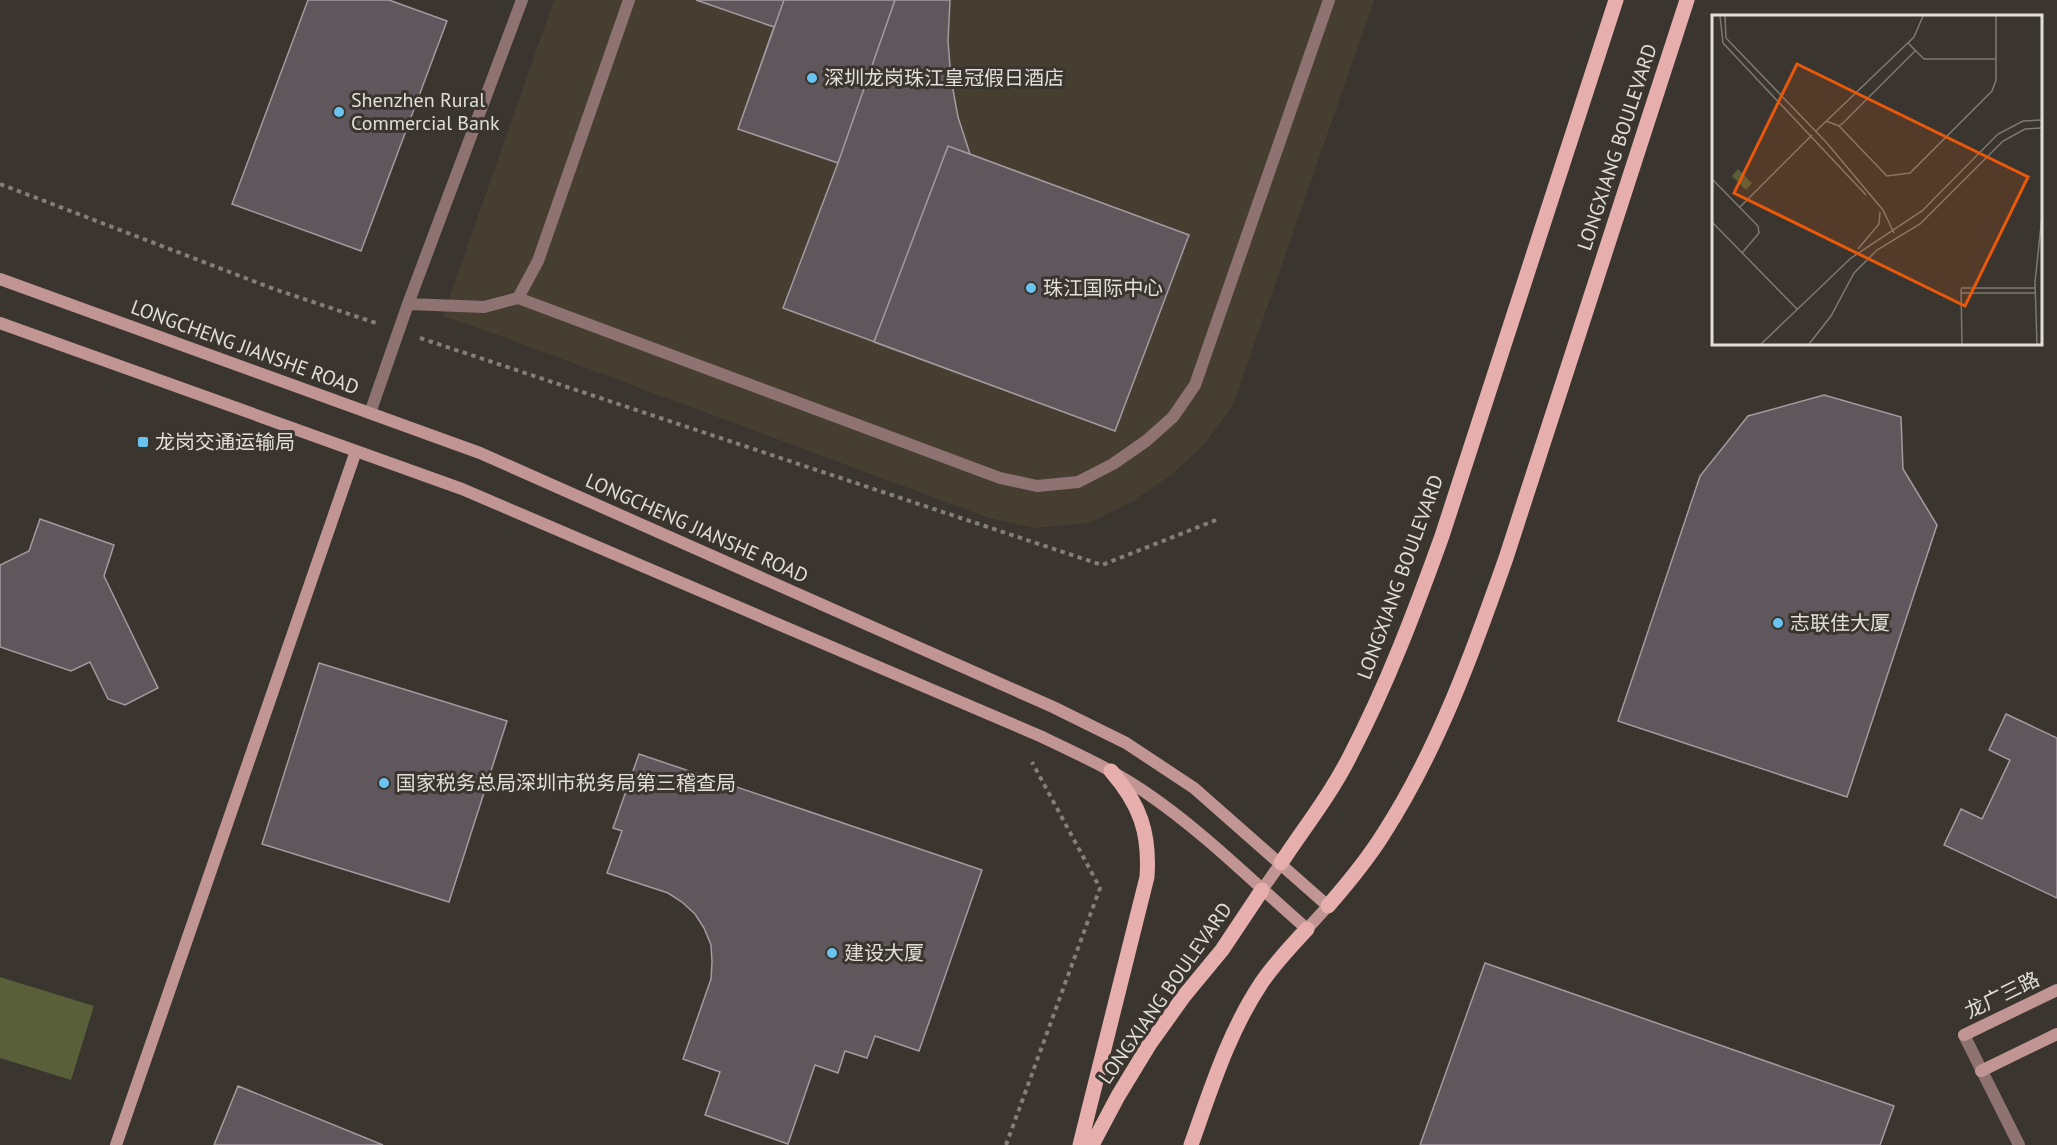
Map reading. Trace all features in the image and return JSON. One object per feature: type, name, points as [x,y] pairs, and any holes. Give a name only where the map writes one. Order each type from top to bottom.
[{"type":"main road","name":"LONGXIANG BOULEVARD","points":[[1092,1145],[1149,1045],[1184,996],[1222,950],[1327,797],[1350,756],[1383,686],[1442,536],[1616,0]]},
{"type":"main road","name":"LONGXIANG BOULEVARD","points":[[1191,1145],[1224,1055],[1236,1028],[1263,980],[1353,877],[1384,834],[1411,788],[1446,713],[1478,636],[1506,558],[1687,0]]},
{"type":"main road","name":"LONGCHENG JIANSHE ROAD","points":[[0,279],[480,453],[1053,707],[1126,743],[1161,765],[1210,801],[1328,906]]},
{"type":"main road","points":[[0,323],[462,489],[1040,736],[1111,771],[1177,815],[1307,929]]},
{"type":"main road","points":[[116,1145],[356,451]]},
{"type":"main road","points":[[1080,1145],[1148,868],[1147,839],[1142,820],[1134,802],[1111,771]]},
{"type":"main road","name":"龙广三路","points":[[1964,1035],[2057,990]]},
{"type":"main road","points":[[1981,1071],[2057,1034]]},
{"type":"lane","points":[[370,413],[398,330],[522,0]]},
{"type":"lane","points":[[518,298],[538,261],[628,0]]},
{"type":"lane","points":[[408,304],[483,307],[518,298],[1000,478],[1037,486],[1078,482],[1113,464],[1146,441],[1173,417],[1195,385],[1329,0]]},
{"type":"lane","points":[[1964,1035],[2019,1145]]},
{"type":"path","points":[[0,184],[274,289],[1102,565],[1216,520]]},
{"type":"path","points":[[1006,1145],[1100,888],[1032,762]]},
{"type":"shaded area","points":[[554,0],[1374,0],[1233,405],[1204,445],[1172,474],[1135,500],[1089,523],[1034,528],[989,518],[443,316]]},
{"type":"green space","points":[[0,977],[94,1006],[71,1080],[0,1058]]},
{"type":"building","name":"Shenzhen Rural Commercial Bank","points":[[308,0],[389,0],[447,21],[361,251],[232,204]]},
{"type":"building","points":[[696,0],[950,0],[948,41],[951,79],[958,117],[970,154],[1189,235],[1115,431],[783,308],[838,163],[738,129],[774,27]]},
{"type":"building","name":"深圳龙岗珠江皇冠假日酒店","points":[[784,0],[895,0],[838,163],[738,129]]},
{"type":"building","name":"珠江国际中心","points":[[948,146],[1189,235],[1115,431],[874,342]]},
{"type":"building","name":"志联佳大厦","points":[[1824,395],[1901,417],[1903,469],[1937,525],[1847,797],[1618,721],[1700,476],[1748,416]]},
{"type":"building","points":[[40,519],[114,545],[104,576],[158,688],[125,705],[108,699],[90,662],[71,671],[0,647],[0,565],[29,551]]},
{"type":"building","name":"国家税务总局深圳市税务局第三稽查局","points":[[319,663],[507,721],[449,902],[262,844]]},
{"type":"building","points":[[2006,714],[2057,738],[2057,898],[1944,845],[1961,809],[1982,819],[2010,760],[1989,750]]},
{"type":"building","name":"建设大厦","points":[[639,754],[982,870],[919,1051],[875,1036],[867,1058],[845,1051],[838,1073],[815,1065],[788,1144],[705,1115],[720,1072],[683,1059],[711,979],[711,945],[695,914],[682,902],[668,893],[607,873],[622,831],[613,828]]},
{"type":"building","points":[[1485,963],[1894,1106],[1880,1145],[1420,1145]]},
{"type":"building","points":[[238,1086],[383,1145],[214,1145]]},
{"type":"place","name":"深圳龙岗珠江皇冠假日酒店","points":[[812,78]]},
{"type":"place","name":"Shenzhen Rural Commercial Bank","points":[[339,112]]},
{"type":"place","name":"珠江国际中心","points":[[1031,288]]},
{"type":"place","name":"龙岗交通运输局","points":[[143,442]]},
{"type":"place","name":"志联佳大厦","points":[[1778,623]]},
{"type":"place","name":"国家税务总局深圳市税务局第三稽查局","points":[[384,783]]},
{"type":"place","name":"建设大厦","points":[[832,953]]}]
